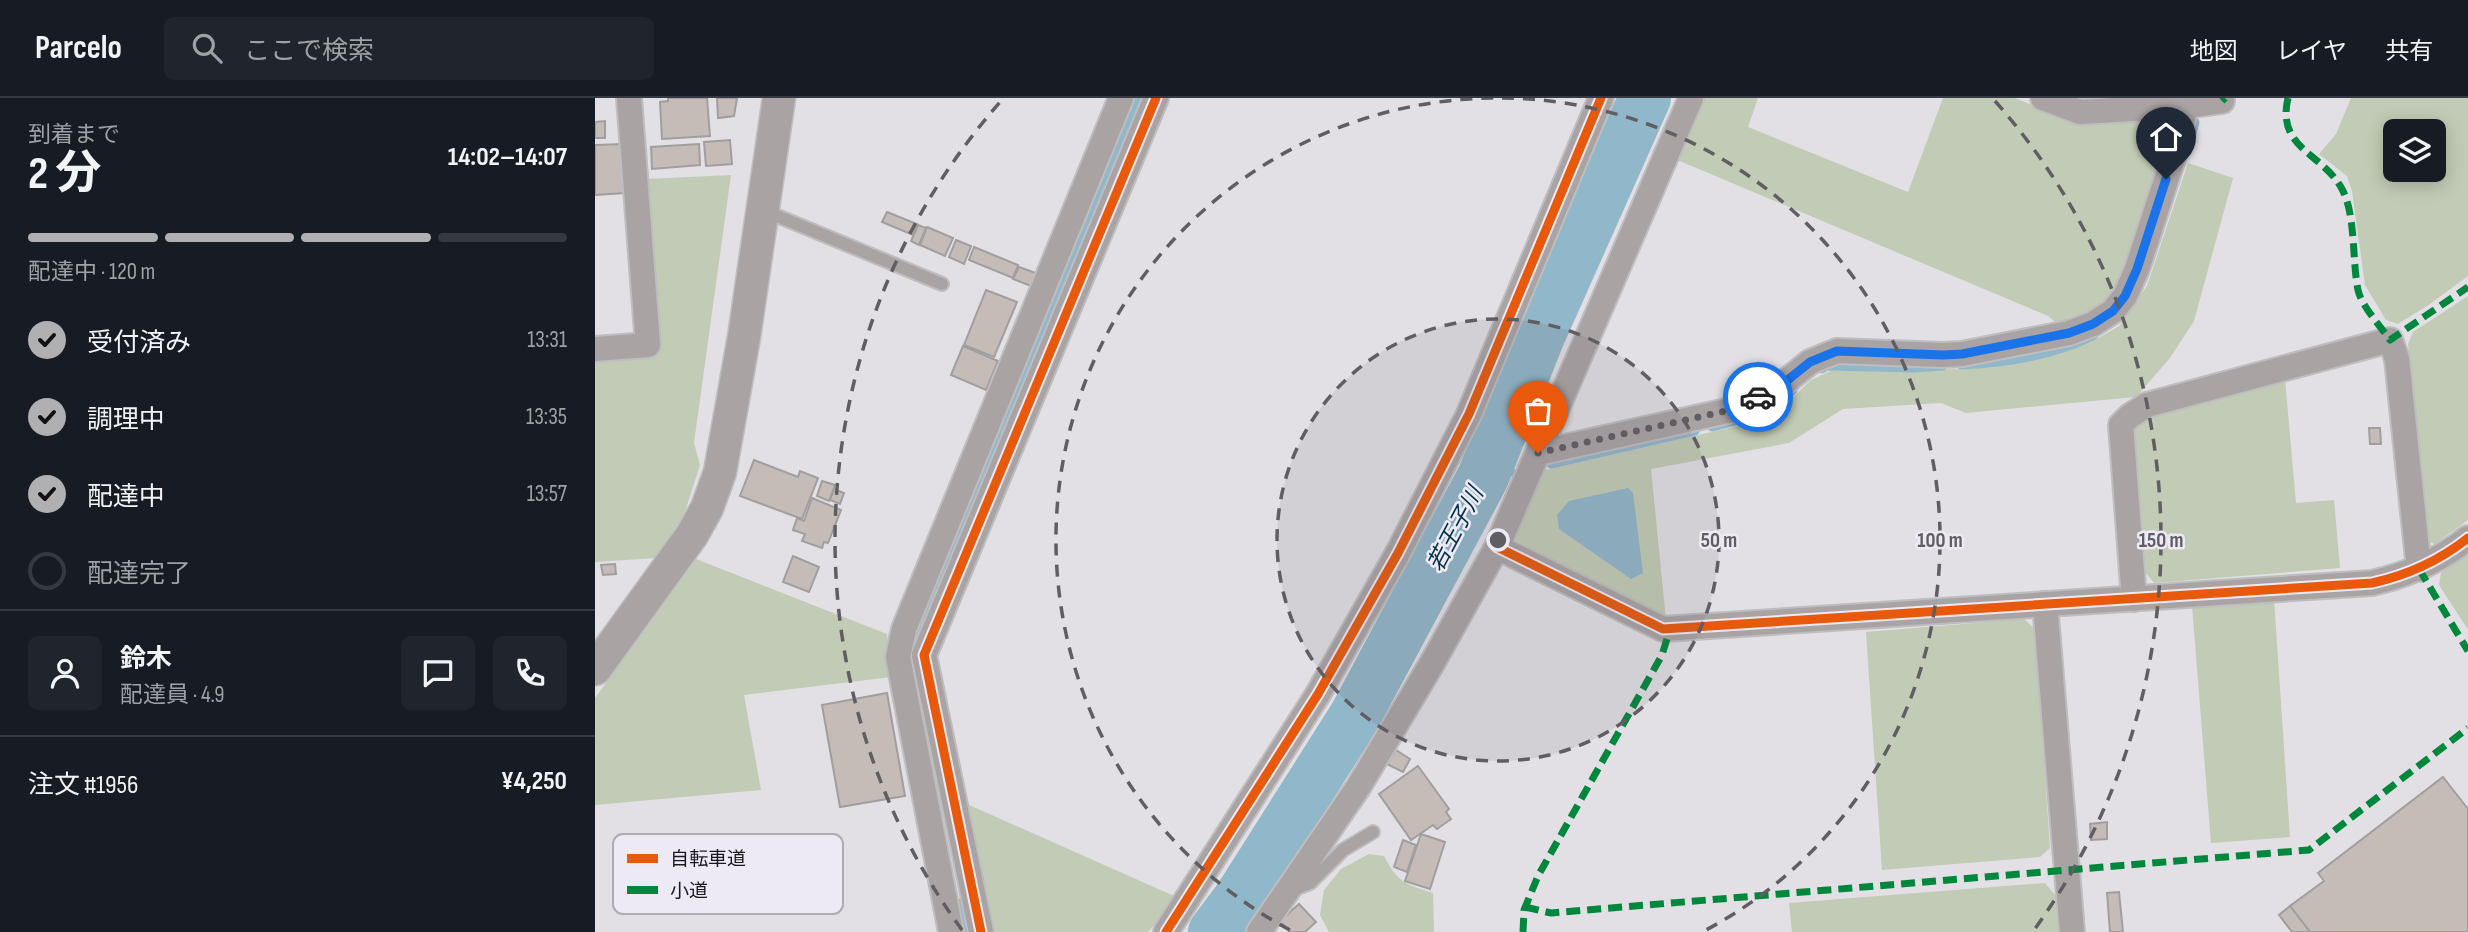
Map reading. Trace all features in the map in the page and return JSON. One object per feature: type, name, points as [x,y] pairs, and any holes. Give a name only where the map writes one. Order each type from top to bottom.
[{"type":"street","points":[[595,349],[647,345],[629,98]]},
{"type":"street","points":[[595,669],[692,535],[707,508],[720,472],[744,337],[779,98]]},
{"type":"street","points":[[951,932],[898,657],[904,629],[1121,98]]},
{"type":"street","points":[[981,932],[924,655],[1156,98]]},
{"type":"street","points":[[1166,932],[1318,694],[1398,553],[1469,414],[1601,98]]},
{"type":"street","points":[[1259,932],[1359,786],[1497,547],[1691,98]]},
{"type":"street","points":[[2043,98],[2080,112],[2222,101]]},
{"type":"street","points":[[1538,453],[1735,409],[1779,387],[1810,362],[1837,351],[1962,354],[2069,333],[2093,324],[2113,311],[2125,296],[2137,269],[2173,159],[2187,102]]},
{"type":"street","points":[[2134,599],[2121,425],[2130,415],[2147,405],[2390,341],[2397,359],[2419,569]]},
{"type":"street","points":[[1497,547],[1663,629],[2372,583],[2419,569],[2468,538]]},
{"type":"street","points":[[2045,604],[2072,932]]},
{"type":"lane","points":[[763,210],[942,284]]},
{"type":"lane","points":[[1285,892],[1310,883],[1343,850],[1373,832]]},
{"type":"green space","points":[[1701,98],[1758,98],[1748,127],[1908,192],[1943,98],[2015,98],[2072,122],[2168,113],[2174,125],[2125,277],[2101,311],[2062,328],[2048,316],[1675,159]]},
{"type":"green space","points":[[2351,98],[2468,98],[2468,276],[2398,324],[2386,320],[2365,285],[2352,191],[2347,176],[2319,154],[2336,134]]},
{"type":"green space","points":[[2188,163],[2233,178],[2194,321],[2170,358],[2136,397],[1966,413],[1941,403],[1843,409],[1789,443],[1651,469],[1666,620],[1515,540],[1545,470],[1742,425],[1789,401],[1811,380],[1831,371],[1970,369],[2078,347],[2102,336],[2119,326],[2147,286]]},
{"type":"green space","points":[[731,175],[694,443],[700,465],[684,515],[656,558],[595,562],[595,358],[660,353],[646,179]]},
{"type":"green space","points":[[2468,296],[2468,520],[2435,544],[2426,541],[2408,344],[2413,332]]},
{"type":"green space","points":[[2285,379],[2296,503],[2334,500],[2340,568],[2154,583],[2146,573],[2134,427],[2144,416]]},
{"type":"green space","points":[[2468,552],[2467,628],[2439,585],[2441,573]]},
{"type":"green space","points":[[696,559],[887,634],[891,677],[744,695],[761,790],[595,805],[595,698]]},
{"type":"green space","points":[[2274,599],[2290,837],[2211,843],[2192,606]]},
{"type":"green space","points":[[2024,619],[2035,629],[2050,848],[2040,857],[1882,870],[1866,632]]},
{"type":"green space","points":[[960,801],[1174,896],[1148,932],[986,932]]},
{"type":"green space","points":[[1369,854],[1384,856],[1403,881],[1433,893],[1434,932],[1329,932],[1320,915],[1324,890],[1341,869]]},
{"type":"green space","points":[[2045,883],[2055,895],[2058,932],[1792,932],[1789,903]]},
{"type":"water","points":[[1628,488],[1633,493],[1643,573],[1631,579],[1559,529],[1557,515],[1569,501]]},
{"type":"building","points":[[668,98],[707,98],[710,136],[662,139],[660,102],[668,101]]},
{"type":"building","points":[[717,98],[737,98],[734,116],[718,118]]},
{"type":"building","points":[[605,121],[605,138],[595,138],[595,122]]},
{"type":"building","points":[[730,140],[732,164],[706,166],[704,142]]},
{"type":"building","points":[[623,144],[625,193],[595,195],[595,145]]},
{"type":"building","points":[[699,144],[700,165],[652,169],[651,147]]},
{"type":"building","points":[[887,212],[917,224],[913,235],[882,222]]},
{"type":"building","points":[[918,225],[926,228],[919,245],[911,241]]},
{"type":"building","points":[[927,227],[953,238],[945,256],[920,245]]},
{"type":"building","points":[[956,240],[971,246],[964,264],[949,257]]},
{"type":"building","points":[[974,247],[1018,265],[1013,278],[969,260]]},
{"type":"building","points":[[1019,267],[1036,273],[1031,286],[1013,279]]},
{"type":"building","points":[[986,290],[1017,302],[994,357],[964,345]]},
{"type":"building","points":[[963,346],[998,361],[986,390],[951,375]]},
{"type":"building","points":[[2369,428],[2380,428],[2381,444],[2370,444]]},
{"type":"building","points":[[754,460],[798,477],[800,471],[818,478],[802,519],[740,496]]},
{"type":"building","points":[[822,481],[835,485],[829,501],[817,496]]},
{"type":"building","points":[[834,489],[844,493],[840,504],[830,500]]},
{"type":"building","points":[[812,498],[841,510],[828,543],[824,542],[822,548],[802,541],[805,534],[793,530],[797,518],[804,521]]},
{"type":"building","points":[[793,556],[819,567],[809,592],[783,582]]},
{"type":"building","points":[[615,564],[616,574],[603,575],[601,565]]},
{"type":"building","points":[[887,693],[905,796],[840,807],[822,705]]},
{"type":"building","points":[[1396,750],[1410,759],[1403,772],[1387,764]]},
{"type":"building","points":[[1418,766],[1449,809],[1446,812],[1451,819],[1437,829],[1433,825],[1411,840],[1379,794]]},
{"type":"building","points":[[2443,777],[2468,809],[2468,932],[2310,932],[2290,906],[2324,881],[2318,873]]},
{"type":"building","points":[[2107,822],[2107,839],[2091,840],[2090,824]]},
{"type":"building","points":[[1421,834],[1445,842],[1430,889],[1405,881]]},
{"type":"building","points":[[1403,840],[1416,845],[1407,872],[1394,867]]},
{"type":"building","points":[[2119,892],[2123,932],[2110,932],[2107,893]]},
{"type":"building","points":[[1299,904],[1316,922],[1305,932],[1290,932],[1280,921]]},
{"type":"building","points":[[2290,906],[2310,932],[2292,932],[2279,915]]},
{"type":"waterway","points":[[911,646],[1138,98]]},
{"type":"waterway","name":"若王子川","points":[[1214,932],[1241,896],[1355,716],[1483,477],[1539,336],[1645,98]]},
{"type":"waterway","points":[[2187,151],[2195,122]]},
{"type":"waterway","points":[[1961,365],[2029,357],[2093,336]]},
{"type":"waterway","points":[[1822,369],[1827,366],[1943,366]]},
{"type":"waterway","points":[[1712,427],[1755,414],[1793,390]]},
{"type":"waterway","points":[[1551,464],[1695,431]]},
{"type":"waterway","points":[[1483,477],[1511,472]]},
{"type":"waterway","points":[[958,903],[964,932]]},
{"type":"marked path","points":[[2222,101],[2225,98]]},
{"type":"marked path","points":[[2288,98],[2286,115],[2295,140],[2334,177],[2342,189],[2350,212],[2358,290],[2367,309],[2390,340],[2468,287]]},
{"type":"marked path","points":[[2419,569],[2468,651]]},
{"type":"marked path","points":[[1523,932],[1524,910],[1538,876],[1662,655],[1670,629]]},
{"type":"marked path","points":[[1525,907],[1551,913],[2309,850],[2468,728]]},
{"type":"cycle path","points":[[981,932],[924,655],[1156,98]]},
{"type":"cycle path","points":[[1166,932],[1318,694],[1398,553],[1469,414],[1601,98]]},
{"type":"cycle path","points":[[1497,547],[1663,629],[2372,583],[2423,566],[2468,538]]},
{"type":"way so far","points":[[1538,453],[1735,409],[1758,397]]},
{"type":"route","points":[[1758,397],[1779,387],[1810,362],[1837,351],[1962,354],[2069,333],[2093,324],[2113,311],[2125,296],[2137,269],[2166,179]]}]
